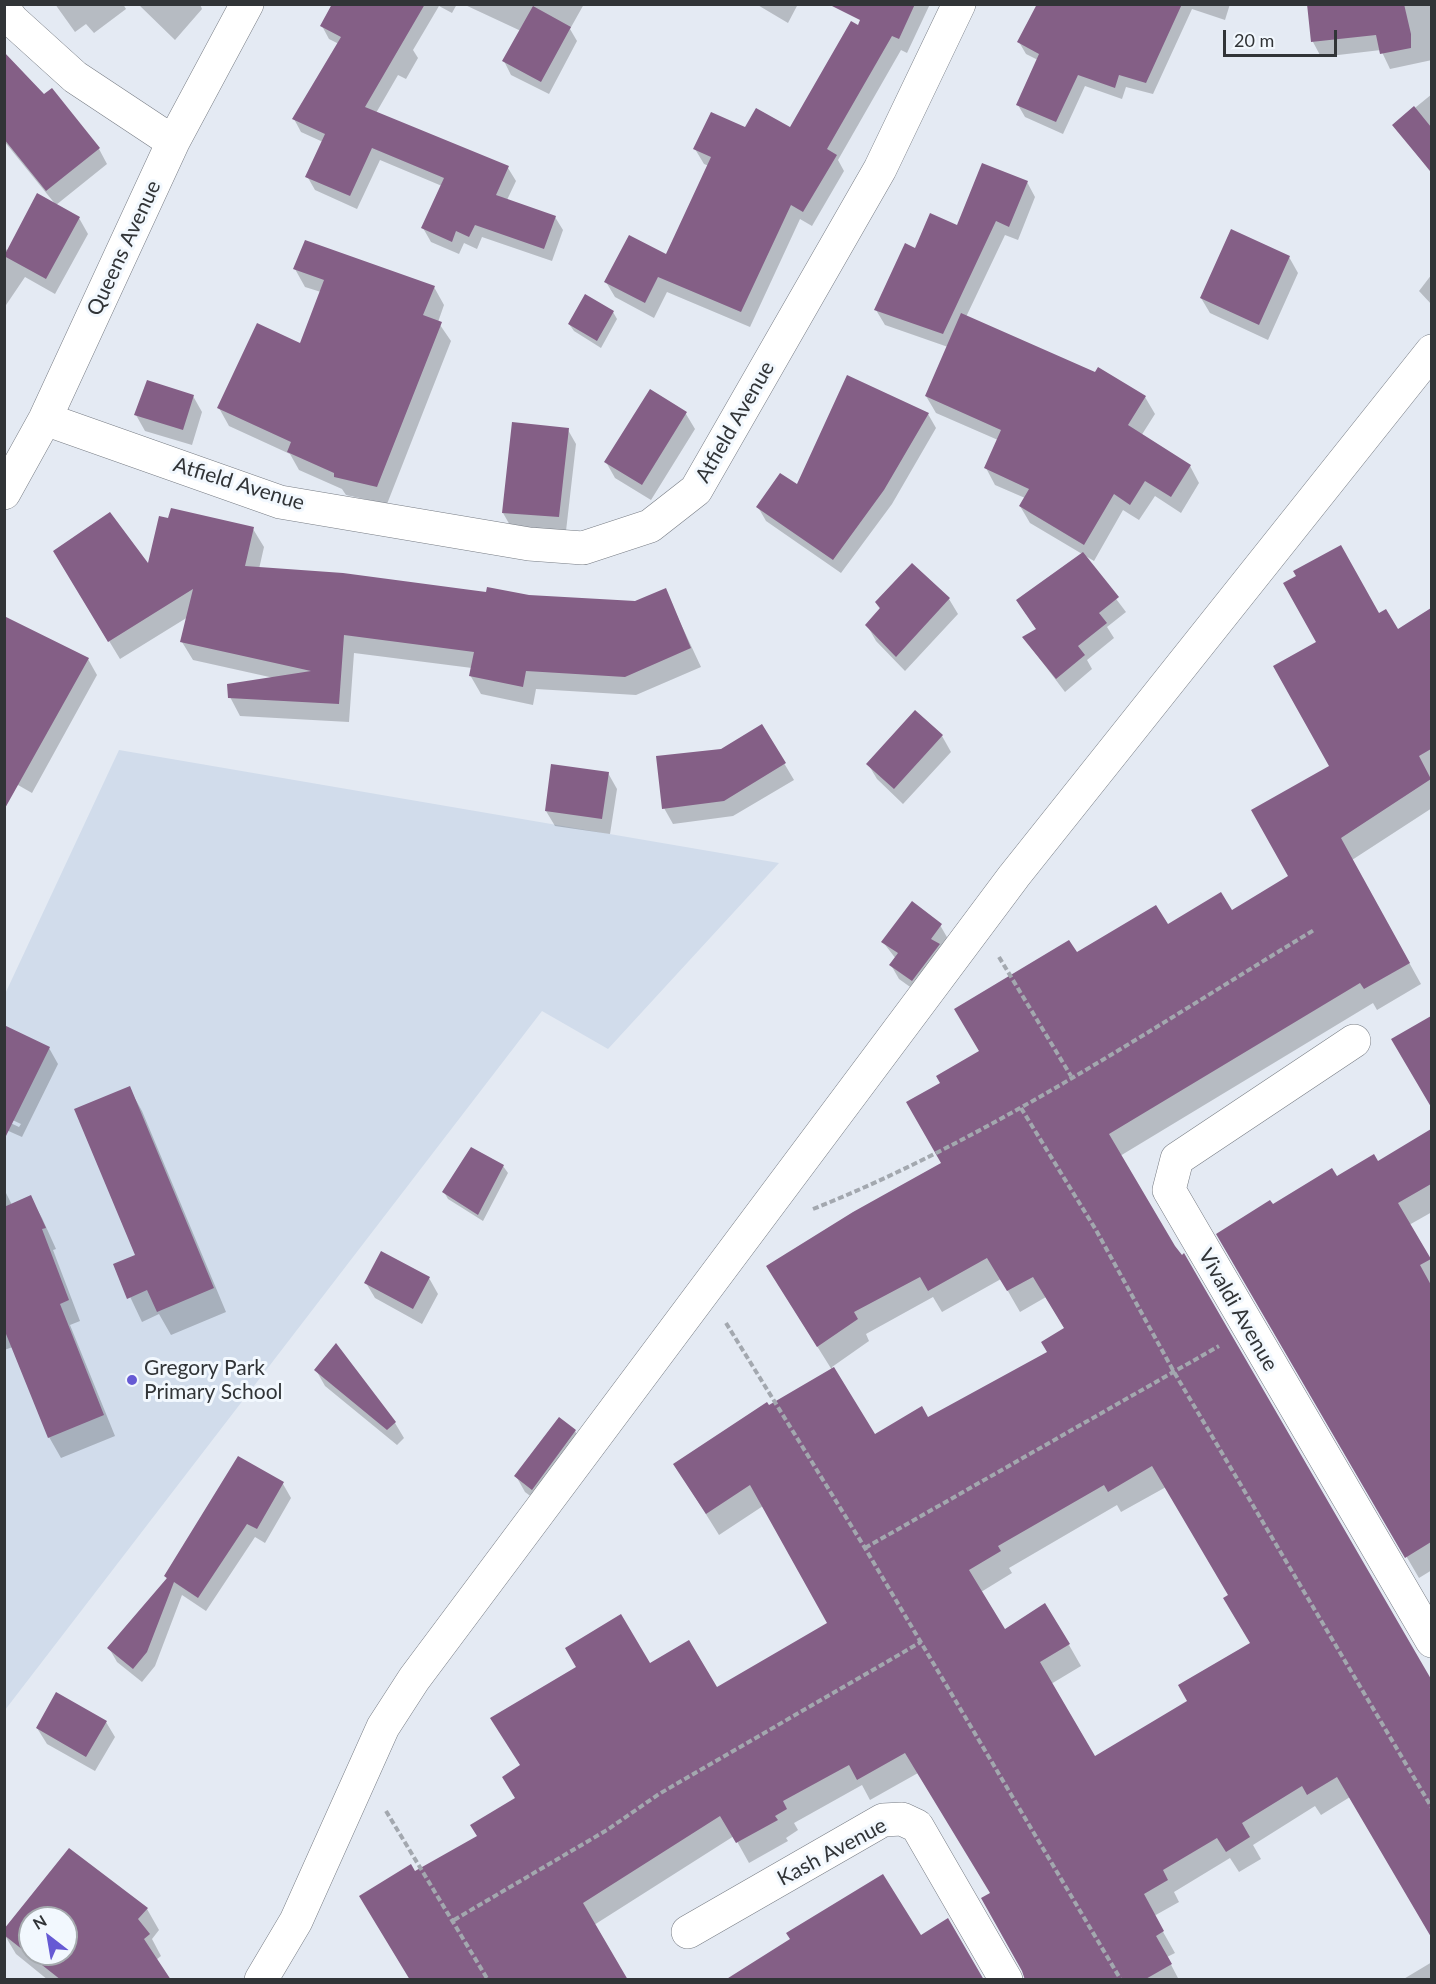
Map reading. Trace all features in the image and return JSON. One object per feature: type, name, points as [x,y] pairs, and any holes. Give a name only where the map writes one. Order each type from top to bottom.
[{"type":"street","name":"Queens Avenue","points":[[4,493],[45,419],[173,142],[247,4]]},
{"type":"street","name":"Atfield Avenue","points":[[45,419],[280,502],[529,544],[583,548],[650,526],[696,490],[880,169],[959,4]]},
{"type":"street","points":[[4,9],[12,20],[75,77],[173,142]]},
{"type":"street","points":[[261,1980],[296,1921],[383,1727],[414,1679],[980,922],[1431,351]]},
{"type":"street","name":"Vivaldi Avenue","points":[[1354,1041],[1178,1159],[1169,1190],[1431,1641]]},
{"type":"street","name":"Kash Avenue","points":[[688,1932],[883,1820],[902,1819],[917,1826],[1006,1980]]},
{"type":"path","points":[[980,922],[1071,1076]]},
{"type":"path","points":[[810,1210],[876,1184],[1021,1108],[1314,930]]},
{"type":"path","points":[[1021,1108],[1096,1230],[1174,1372],[1431,1808]]},
{"type":"path","points":[[705,1290],[865,1548],[1121,1980]]},
{"type":"path","points":[[865,1548],[1248,1329]]},
{"type":"path","points":[[454,1920],[607,1830],[659,1794],[921,1642]]},
{"type":"path","points":[[362,1772],[454,1920],[488,1980]]},
{"type":"shaded area","name":"Gregory Park Primary School","points":[[119,750],[779,863],[608,1049],[542,1011],[5,1710],[5,994]]},
{"type":"building","points":[[332,4],[425,4],[365,107],[509,166],[496,195],[556,216],[544,249],[475,225],[469,237],[456,231],[452,242],[421,228],[444,178],[372,148],[350,196],[305,177],[325,134],[292,119],[341,37],[320,26]]},
{"type":"building","points":[[828,4],[915,4],[899,39],[892,36],[827,149],[837,155],[803,212],[791,205],[741,312],[658,277],[645,303],[604,282],[629,235],[666,254],[711,157],[693,149],[711,112],[745,127],[756,108],[790,127],[851,21],[858,25],[860,20]]},
{"type":"building","points":[[1037,4],[1182,4],[1146,83],[1119,75],[1115,88],[1078,75],[1056,122],[1016,105],[1039,54],[1017,42]]},
{"type":"building","points":[[1307,4],[1404,4],[1411,34],[1411,48],[1380,54],[1376,35],[1311,42]]},
{"type":"building","points":[[533,6],[571,27],[541,82],[502,61]]},
{"type":"building","points":[[4,52],[44,94],[52,88],[100,148],[46,191],[4,139]]},
{"type":"building","points":[[1414,106],[1431,127],[1431,172],[1392,125]]},
{"type":"building","points":[[982,163],[1028,181],[1009,227],[996,221],[943,334],[874,310],[905,243],[915,248],[930,213],[957,225]]},
{"type":"building","points":[[37,193],[80,217],[46,279],[4,256]]},
{"type":"building","points":[[1231,229],[1290,256],[1259,325],[1200,298]]},
{"type":"building","points":[[305,240],[435,286],[423,315],[442,322],[377,487],[334,477],[334,473],[287,452],[291,442],[217,408],[257,323],[300,343],[324,280],[293,269]]},
{"type":"building","points":[[585,294],[614,311],[597,341],[568,324]]},
{"type":"building","points":[[961,313],[1095,372],[1098,367],[1146,396],[1128,425],[1191,465],[1171,497],[1145,481],[1130,505],[1114,494],[1084,545],[1019,506],[1029,489],[984,468],[1001,430],[925,396]]},
{"type":"building","points":[[847,375],[929,413],[884,490],[833,560],[756,507],[780,473],[797,484]]},
{"type":"building","points":[[147,380],[194,395],[183,430],[134,415]]},
{"type":"building","points":[[650,389],[687,412],[642,485],[604,462]]},
{"type":"building","points":[[512,422],[569,428],[559,517],[502,513]]},
{"type":"building","points":[[171,508],[254,527],[245,566],[343,573],[486,592],[487,587],[529,595],[635,601],[666,588],[691,648],[625,677],[526,671],[523,687],[469,676],[474,652],[344,635],[339,704],[228,698],[227,684],[311,671],[180,642],[193,589],[108,642],[53,551],[110,512],[148,563],[159,516],[168,518]]},
{"type":"building","points":[[1341,545],[1379,613],[1386,609],[1398,629],[1431,608],[1431,749],[1419,756],[1431,779],[1341,838],[1410,963],[1364,989],[1360,983],[1109,1134],[1175,1246],[1182,1255],[1184,1253],[1431,1679],[1431,1937],[1337,1777],[1307,1795],[1302,1786],[1242,1823],[1250,1837],[1226,1852],[1217,1838],[1163,1870],[1168,1880],[1144,1894],[1164,1931],[1156,1936],[1172,1964],[1144,1980],[1025,1980],[981,1898],[990,1893],[905,1753],[857,1780],[849,1765],[783,1801],[787,1809],[775,1816],[778,1820],[736,1843],[720,1816],[583,1903],[628,1980],[410,1980],[359,1896],[411,1864],[415,1871],[477,1836],[470,1825],[515,1798],[502,1777],[520,1765],[490,1718],[576,1667],[565,1648],[621,1614],[650,1663],[689,1640],[717,1687],[827,1623],[750,1485],[706,1514],[673,1464],[767,1402],[769,1405],[834,1367],[875,1434],[922,1406],[928,1417],[1047,1352],[1041,1342],[1064,1328],[1033,1277],[1007,1291],[987,1258],[928,1291],[920,1277],[854,1312],[858,1319],[817,1347],[766,1266],[853,1212],[941,1163],[906,1102],[940,1083],[936,1076],[979,1051],[954,1009],[1069,940],[1077,952],[1156,905],[1168,924],[1221,892],[1232,910],[1288,876],[1251,810],[1329,766],[1273,666],[1316,642],[1283,583],[1296,576],[1293,571]],"holes":[[[1152,1466],[1228,1595],[1223,1598],[1250,1643],[1178,1685],[1187,1701],[1095,1756],[1040,1662],[1070,1644],[1045,1603],[1005,1629],[969,1570],[1001,1551],[998,1546],[1104,1485],[1108,1492]]]},
{"type":"building","points":[[1083,552],[1119,597],[1099,613],[1107,623],[1078,646],[1085,655],[1056,679],[1022,637],[1036,629],[1016,600]]},
{"type":"building","points":[[912,563],[950,598],[896,657],[865,625],[880,608],[875,602]]},
{"type":"building","points":[[4,616],[89,658],[4,810]]},
{"type":"building","points":[[915,710],[943,735],[894,789],[866,764]]},
{"type":"building","points":[[762,724],[786,763],[724,801],[662,809],[656,756],[721,749]]},
{"type":"building","points":[[551,764],[609,772],[602,819],[545,811]]},
{"type":"building","points":[[912,901],[942,924],[931,939],[940,944],[912,981],[889,965],[898,953],[881,942]]},
{"type":"building","points":[[1431,1016],[1431,1107],[1391,1039]]},
{"type":"building","points":[[4,1025],[50,1047],[4,1140]]},
{"type":"building","points":[[130,1086],[214,1288],[157,1312],[147,1290],[127,1299],[113,1264],[135,1255],[74,1109]]},
{"type":"building","points":[[1431,1129],[1431,1184],[1398,1203],[1431,1259],[1420,1265],[1431,1285],[1431,1542],[1405,1558],[1216,1234],[1270,1200],[1273,1204],[1332,1168],[1337,1176],[1374,1154],[1378,1161]]},
{"type":"building","points":[[471,1147],[504,1165],[478,1215],[442,1192]]},
{"type":"building","points":[[31,1195],[46,1228],[42,1229],[69,1300],[60,1304],[104,1415],[48,1438],[4,1329],[4,1207]]},
{"type":"building","points":[[381,1251],[430,1277],[413,1309],[364,1283]]},
{"type":"building","points":[[336,1343],[396,1422],[387,1430],[314,1370]]},
{"type":"building","points":[[559,1417],[576,1430],[532,1490],[514,1476]]},
{"type":"building","points":[[238,1456],[284,1482],[257,1529],[247,1524],[198,1598],[174,1582],[147,1652],[133,1669],[107,1648],[167,1578],[164,1576]]},
{"type":"building","points":[[56,1692],[107,1721],[86,1757],[36,1728]]},
{"type":"building","points":[[69,1848],[148,1908],[138,1919],[150,1934],[144,1939],[171,1980],[61,1980],[43,1966],[78,1966],[78,1906],[22,1906]]},
{"type":"building","points":[[883,1874],[921,1935],[948,1918],[984,1980],[725,1980],[790,1939],[786,1933]]},
{"type":"building","points":[[18,1912],[18,1946],[4,1935],[4,1929]]},
{"type":"place","name":"Gregory Park Primary School","points":[[132,1380]]}]
